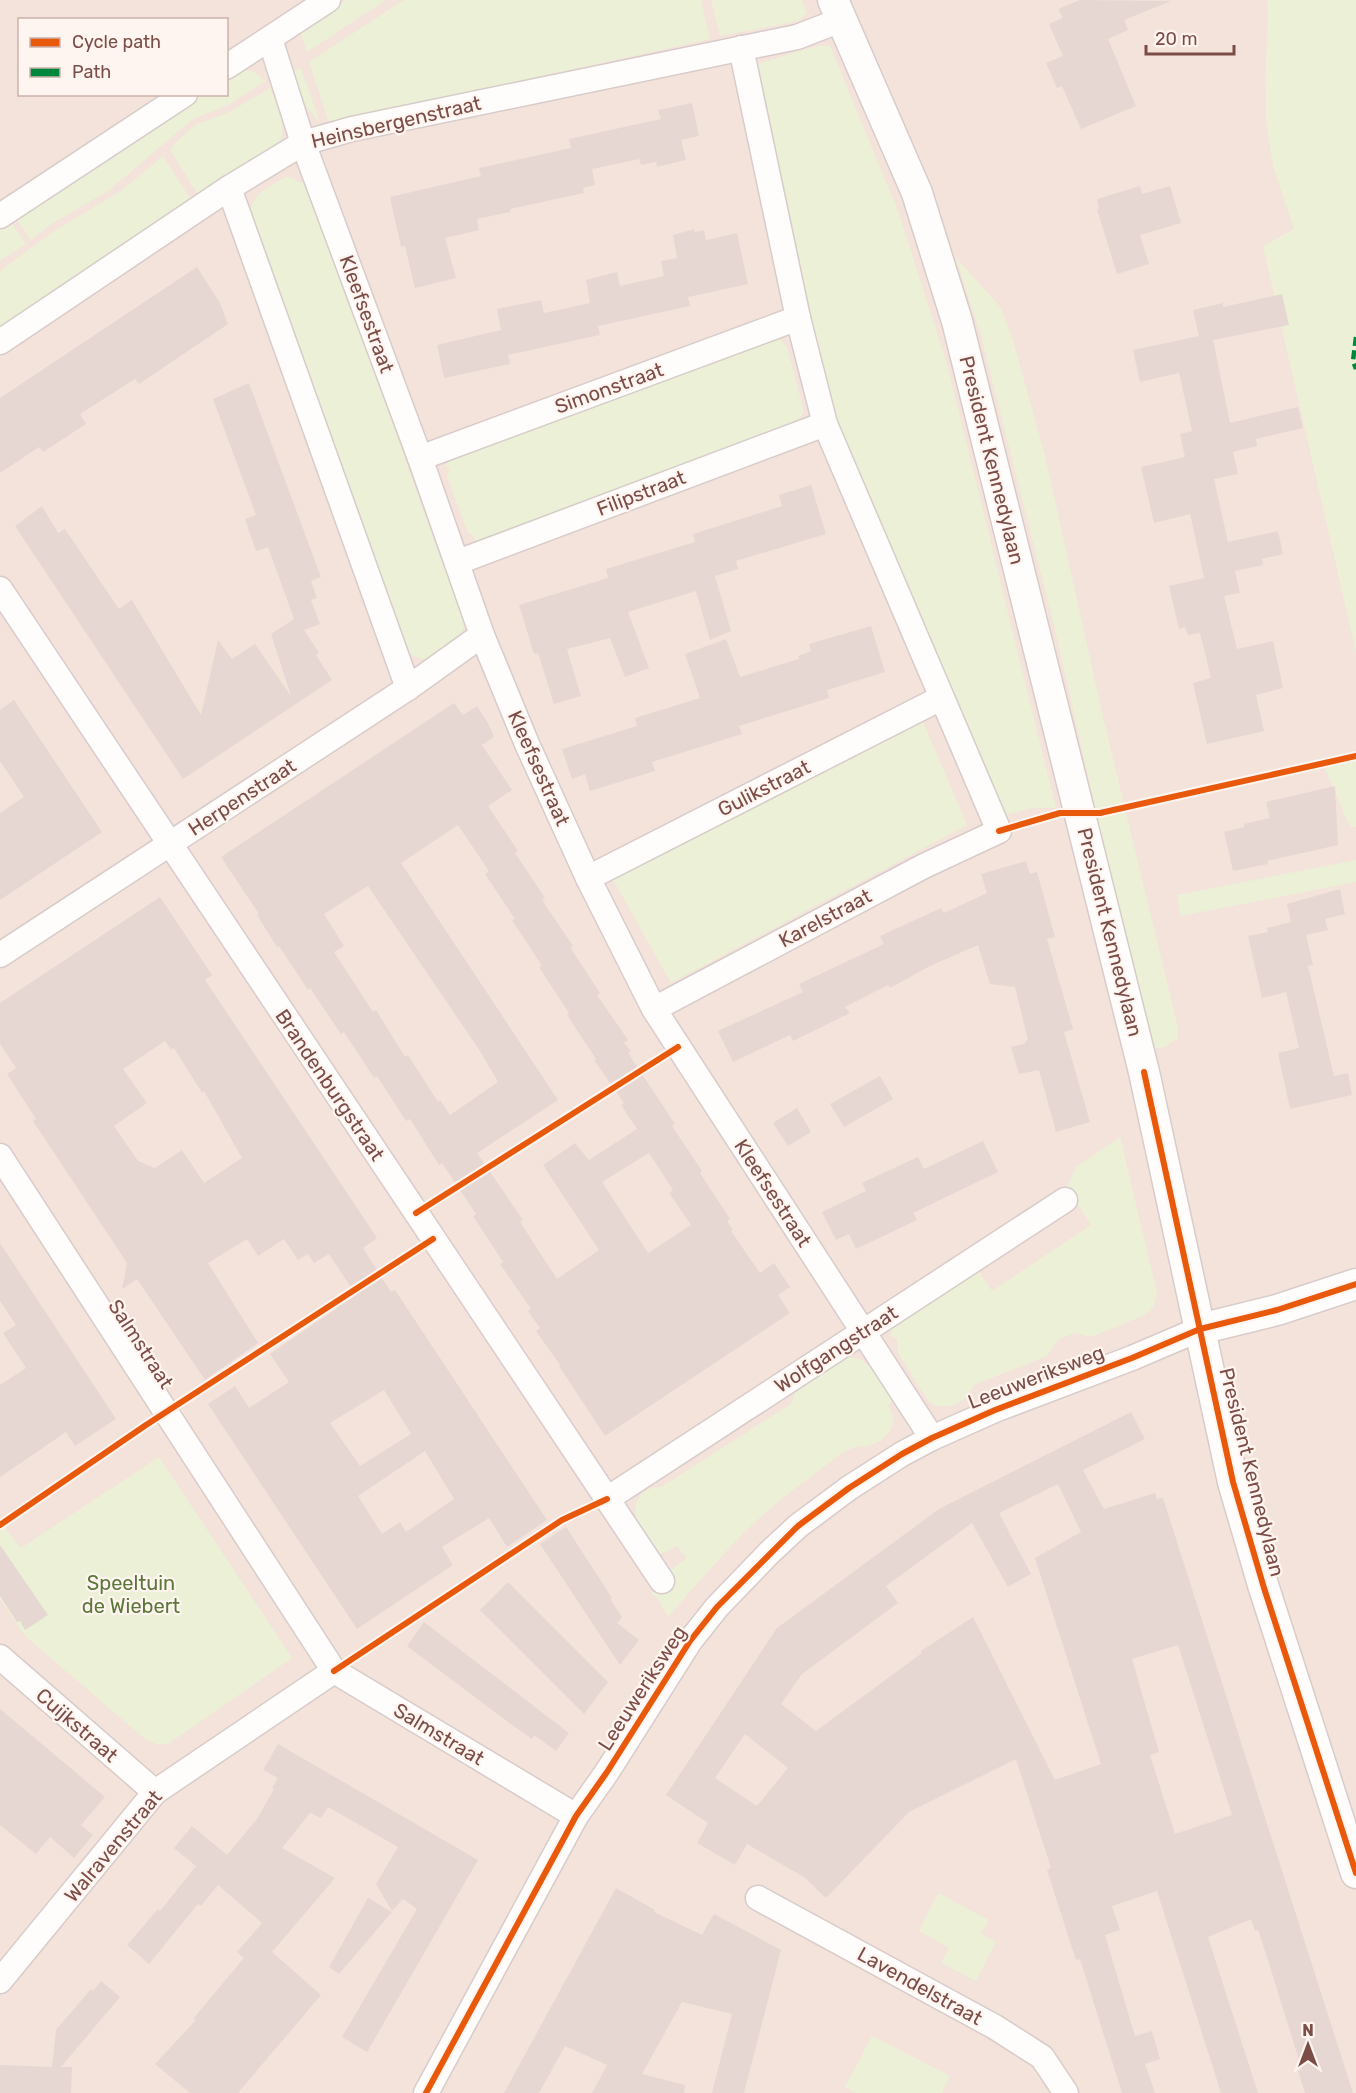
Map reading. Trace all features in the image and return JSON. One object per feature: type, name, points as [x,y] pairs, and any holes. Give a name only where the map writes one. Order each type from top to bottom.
[{"type":"street","points":[[228,66],[328,0]]},
{"type":"street","name":"Heinsbergenstraat","points":[[0,342],[229,188],[303,143],[352,129],[797,37],[837,10]]},
{"type":"street","name":"President Kennedylaan","points":[[837,10],[917,193],[957,321],[1142,1060],[1236,1493],[1264,1588],[1356,1873]]},
{"type":"street","name":"Kleefsestraat","points":[[270,39],[303,143],[458,562],[482,635],[527,744],[588,878],[654,1009],[932,1438]]},
{"type":"street","points":[[741,48],[798,318],[825,424],[941,698]]},
{"type":"street","points":[[0,216],[182,96]]},
{"type":"street","points":[[229,188],[408,688]]},
{"type":"street","name":"Simonstraat","points":[[420,458],[798,318]]},
{"type":"street","name":"Filipstraat","points":[[458,562],[825,424]]},
{"type":"street","name":"Brandenburgstraat","points":[[0,589],[662,1581]]},
{"type":"street","name":"Herpenstraat","points":[[0,956],[408,688],[482,635]]},
{"type":"street","name":"Karelstraat","points":[[654,1009],[924,866],[999,831],[941,698]]},
{"type":"street","name":"Gulikstraat","points":[[588,878],[941,698]]},
{"type":"street","name":"Salmstraat","points":[[0,1156],[334,1671],[576,1816]]},
{"type":"street","name":"Wolfgangstraat","points":[[607,1499],[1065,1200]]},
{"type":"street","points":[[1200,1329],[1277,1310],[1356,1284]]},
{"type":"street","name":"Leeuweriksweg","points":[[426,2093],[576,1816],[607,1772],[690,1641],[717,1607],[798,1526],[849,1488],[932,1438],[995,1410],[1132,1358],[1200,1329]]},
{"type":"street","name":"Cuijkstraat","points":[[0,1657],[155,1792]]},
{"type":"street","name":"Walravenstraat","points":[[0,1981],[155,1792],[334,1671]]},
{"type":"street","name":"Lavendelstraat","points":[[758,1898],[995,2027],[1042,2057],[1066,2093]]},
{"type":"shaded area","points":[[0,0],[1356,0],[1356,2093],[0,2093]]},
{"type":"green space","points":[[346,0],[386,0],[307,52],[300,31]]},
{"type":"green space","points":[[404,0],[701,0],[710,39],[329,123],[309,62]]},
{"type":"green space","points":[[711,0],[802,0],[807,13],[799,21],[720,36]]},
{"type":"green space","points":[[1267,0],[1356,0],[1356,652],[1263,246],[1294,229],[1273,166],[1266,120]]},
{"type":"green space","points":[[817,46],[830,46],[898,211],[947,364],[1056,808],[1032,808],[1002,816],[841,447],[797,269],[754,65]]},
{"type":"green space","points":[[301,68],[320,122],[306,107],[292,73]]},
{"type":"green space","points":[[244,70],[252,71],[266,81],[228,105],[193,119],[108,191],[51,224],[31,240],[14,216],[198,96],[228,96],[228,77]]},
{"type":"green space","points":[[270,88],[282,123],[278,145],[200,198],[170,150],[197,124],[228,113]]},
{"type":"green space","points":[[163,156],[193,202],[0,330],[0,271],[53,232],[122,190]]},
{"type":"green space","points":[[286,177],[300,183],[306,181],[437,549],[464,615],[463,629],[458,638],[426,660],[413,656],[406,650],[244,210],[251,210],[259,194]]},
{"type":"green space","points":[[9,219],[26,244],[0,261],[0,225]]},
{"type":"green space","points":[[955,256],[1001,308],[1014,344],[1045,456],[1102,713],[1178,1028],[1178,1038],[1165,1047],[1149,1049],[1054,625],[981,336]]},
{"type":"green space","points":[[766,338],[780,339],[787,347],[804,412],[796,422],[479,543],[475,542],[474,536],[468,533],[447,477],[450,468],[444,466],[457,454]]},
{"type":"green space","points":[[922,720],[967,825],[671,983],[611,876]]},
{"type":"green space","points":[[1356,759],[1356,827],[1350,827],[1324,766]]},
{"type":"green space","points":[[1356,860],[1356,882],[1181,916],[1177,895]]},
{"type":"green space","points":[[1120,1137],[1157,1293],[1154,1306],[1145,1315],[1091,1337],[1074,1333],[1059,1339],[1047,1356],[974,1385],[964,1400],[952,1406],[935,1406],[929,1402],[898,1353],[897,1339],[890,1336],[892,1328],[898,1321],[977,1269],[992,1291],[1091,1225],[1067,1188],[1076,1167]]},
{"type":"green space","points":[[850,1357],[865,1362],[871,1367],[893,1401],[888,1406],[893,1419],[886,1436],[875,1444],[857,1447],[841,1454],[773,1506],[727,1550],[668,1617],[658,1599],[651,1593],[673,1577],[670,1570],[687,1558],[677,1546],[658,1556],[644,1535],[637,1519],[636,1503],[640,1496],[649,1489],[661,1487],[791,1404],[797,1387],[842,1358]]},
{"type":"green space","name":"Speeltuin de Wiebert","points":[[159,1457],[292,1658],[168,1744],[156,1744],[145,1739],[25,1636],[0,1599],[0,1530],[4,1527],[21,1548]]},
{"type":"green space","points":[[938,1893],[989,1920],[981,1934],[996,1942],[976,1981],[941,1963],[949,1948],[919,1931]]},
{"type":"green space","points":[[872,2036],[950,2076],[942,2093],[856,2093],[845,2087]]},
{"type":"building","points":[[1080,0],[1171,1],[1124,20],[1128,30],[1108,39],[1136,106],[1081,129],[1062,86],[1057,88],[1046,63],[1063,56],[1049,24],[1063,18],[1058,9]]},
{"type":"building","points":[[692,103],[699,136],[681,140],[686,160],[657,167],[656,162],[641,165],[639,159],[592,169],[595,185],[583,188],[584,193],[510,209],[510,212],[477,219],[479,230],[445,238],[456,278],[415,288],[405,246],[401,247],[390,197],[481,176],[479,168],[571,148],[569,139],[661,119],[658,110]]},
{"type":"building","points":[[1140,186],[1142,194],[1170,186],[1181,223],[1140,235],[1149,264],[1117,274],[1097,209],[1099,209],[1097,199]]},
{"type":"building","points":[[694,229],[695,232],[704,230],[706,240],[737,233],[748,284],[688,297],[690,306],[598,326],[600,335],[508,355],[510,364],[444,378],[437,345],[501,330],[497,309],[541,300],[544,313],[590,303],[586,280],[617,272],[620,286],[664,276],[661,261],[677,258],[673,235]]},
{"type":"building","points":[[197,267],[220,303],[228,324],[139,384],[135,379],[80,414],[86,424],[43,452],[39,447],[0,473],[0,398]]},
{"type":"building","points":[[1282,294],[1289,325],[1213,340],[1230,423],[1298,407],[1303,428],[1256,439],[1257,446],[1233,452],[1238,474],[1214,479],[1228,542],[1278,531],[1283,554],[1262,559],[1263,565],[1235,571],[1240,593],[1224,596],[1237,649],[1273,641],[1283,688],[1256,695],[1264,731],[1207,744],[1193,683],[1211,678],[1200,633],[1188,635],[1185,627],[1179,629],[1169,586],[1204,578],[1190,514],[1154,523],[1141,467],[1185,457],[1180,434],[1192,431],[1179,373],[1140,382],[1133,350],[1199,336],[1193,310],[1223,303],[1223,307]]},
{"type":"building","points":[[249,383],[321,577],[311,581],[317,598],[311,600],[320,624],[304,630],[319,653],[316,655],[332,680],[183,779],[15,526],[42,506],[58,533],[65,529],[119,609],[132,600],[201,715],[218,640],[232,659],[255,644],[291,696],[271,634],[294,619],[268,547],[256,551],[245,519],[256,515],[213,399]]},
{"type":"building","points":[[811,485],[826,534],[736,561],[738,569],[715,576],[731,631],[710,640],[696,591],[628,612],[649,668],[625,677],[610,638],[567,649],[581,696],[554,704],[538,653],[534,654],[519,605],[608,578],[606,569],[695,542],[693,534],[782,506],[779,495]]},
{"type":"building","points":[[871,626],[885,672],[827,690],[829,698],[739,726],[742,734],[652,762],[655,771],[590,791],[585,774],[572,779],[562,749],[637,726],[635,718],[700,698],[685,654],[726,639],[740,677],[799,659],[798,656],[811,651],[809,644]]},
{"type":"building","points":[[14,700],[102,832],[0,900],[0,813],[24,797],[0,761],[0,710]]},
{"type":"building","points":[[454,703],[463,715],[477,706],[494,737],[482,745],[512,790],[488,806],[518,851],[515,853],[545,898],[542,900],[573,946],[570,947],[600,993],[597,995],[628,1040],[624,1043],[631,1051],[628,1053],[675,1124],[672,1126],[730,1219],[727,1221],[733,1230],[731,1231],[760,1273],[774,1263],[790,1287],[778,1295],[790,1313],[605,1436],[536,1331],[540,1328],[528,1311],[531,1309],[500,1264],[503,1262],[473,1216],[476,1214],[442,1163],[439,1165],[410,1119],[406,1121],[377,1076],[374,1078],[344,1032],[341,1034],[310,988],[308,990],[279,946],[277,947],[257,915],[259,914],[221,857]],"holes":[[[458,825],[489,871],[485,874],[515,919],[512,920],[542,966],[539,967],[569,1013],[567,1015],[596,1059],[594,1060],[624,1103],[621,1105],[637,1129],[589,1160],[575,1143],[543,1165],[599,1250],[557,1279],[520,1222],[523,1220],[477,1153],[558,1100],[401,863]],[[368,886],[480,1051],[498,1082],[450,1115],[440,1100],[438,1102],[408,1055],[405,1057],[376,1010],[373,1012],[334,952],[344,946],[324,914]],[[649,1153],[673,1190],[669,1193],[691,1225],[648,1253],[602,1182]]]},
{"type":"building","points":[[1335,786],[1338,845],[1233,871],[1224,832],[1244,827],[1244,824],[1270,818],[1266,802]]},
{"type":"building","points":[[1026,861],[1030,874],[1037,872],[1055,937],[1047,939],[1073,1029],[1064,1032],[1090,1122],[1056,1132],[1039,1070],[1019,1074],[1011,1047],[1026,1043],[1025,1041],[1028,1040],[1015,987],[990,984],[978,945],[845,1007],[850,1013],[793,1041],[790,1035],[733,1062],[718,1031],[803,992],[799,984],[884,944],[880,936],[941,908],[944,913],[987,893],[981,874]]},
{"type":"building","points":[[1340,889],[1345,914],[1325,919],[1328,930],[1306,935],[1313,965],[1308,966],[1334,1076],[1348,1073],[1352,1095],[1290,1109],[1278,1053],[1299,1048],[1286,992],[1262,998],[1248,936],[1268,932],[1267,928],[1291,922],[1287,904]]},
{"type":"building","points":[[160,897],[212,975],[205,980],[377,1238],[363,1248],[391,1292],[395,1290],[547,1520],[507,1547],[489,1518],[442,1547],[453,1565],[357,1629],[208,1404],[235,1386],[249,1408],[289,1382],[270,1354],[356,1295],[329,1254],[314,1263],[308,1254],[298,1260],[284,1239],[258,1256],[247,1239],[208,1263],[258,1343],[205,1380],[137,1279],[122,1289],[127,1263],[33,1121],[36,1119],[7,1074],[16,1068],[0,1044],[0,1003]],"holes":[[[165,1041],[171,1050],[174,1048],[202,1093],[204,1091],[242,1158],[204,1183],[182,1150],[155,1168],[138,1161],[114,1126],[147,1103],[123,1069]],[[384,1390],[411,1434],[360,1466],[330,1423]],[[425,1451],[454,1499],[406,1532],[400,1522],[382,1534],[358,1496]]]},
{"type":"building","points":[[880,1076],[893,1099],[844,1127],[830,1104]]},
{"type":"building","points":[[797,1108],[811,1132],[788,1146],[773,1123]]},
{"type":"building","points":[[983,1141],[998,1172],[913,1213],[917,1220],[856,1249],[849,1234],[836,1240],[822,1212],[866,1191],[862,1183],[918,1157],[924,1169]]},
{"type":"building","points":[[0,1243],[116,1419],[75,1446],[66,1432],[0,1477],[0,1385],[26,1368],[3,1333],[16,1325],[0,1301]]},
{"type":"building","points":[[1131,1412],[1145,1439],[1083,1470],[1104,1509],[1155,1493],[1157,1499],[1163,1498],[1353,2093],[1305,2093],[1298,2071],[1302,2070],[1271,1970],[1258,1930],[1255,1931],[1251,1919],[1208,1937],[1258,2093],[1221,2093],[1157,1891],[1112,1906],[1120,1930],[1105,1935],[1135,2036],[1152,2031],[1160,2059],[1145,2064],[1155,2093],[1122,2093],[1080,1959],[1076,1960],[1047,1870],[1051,1868],[1016,1759],[909,1812],[826,1898],[804,1877],[747,1844],[735,1865],[697,1843],[708,1823],[666,1795],[777,1628],[939,1509]],"holes":[[[1058,1484],[1081,1532],[1035,1558],[1101,1764],[1055,1780],[973,1617],[921,1651],[922,1653],[816,1731],[781,1704],[802,1674],[898,1603],[886,1586],[972,1523],[1008,1587],[1031,1574],[999,1513]],[[1178,1645],[1232,1815],[1175,1834],[1150,1755],[1159,1752],[1132,1659]],[[745,1734],[788,1768],[757,1806],[715,1778]]]},
{"type":"building","points":[[566,1527],[612,1598],[610,1599],[622,1617],[617,1623],[639,1640],[620,1665],[540,1544]]},
{"type":"building","points":[[0,1545],[48,1615],[25,1630],[0,1596]]},
{"type":"building","points":[[508,1582],[608,1682],[584,1714],[480,1610]]},
{"type":"building","points":[[424,1622],[569,1733],[556,1751],[534,1735],[532,1739],[407,1646]]},
{"type":"building","points":[[0,1709],[105,1797],[81,1825],[93,1835],[74,1858],[50,1837],[36,1854],[0,1825]]},
{"type":"building","points":[[278,1744],[478,1860],[367,2052],[342,2037],[417,1909],[403,1899],[392,1911],[376,1884],[398,1847],[328,1807],[321,1818],[310,1813],[282,1848],[335,1878],[272,1952],[321,1995],[238,2093],[190,2093],[155,2064],[196,2020],[193,2019],[244,1958],[237,1952],[262,1923],[218,1885],[201,1906],[198,1904],[149,1964],[127,1945],[158,1909],[160,1911],[196,1866],[174,1848],[192,1826],[227,1855],[257,1819],[278,1778],[263,1770]]},
{"type":"building","points":[[616,1888],[655,1910],[654,1912],[702,1935],[714,1914],[781,1950],[744,2093],[712,2093],[732,2014],[682,2002],[642,2074],[685,2085],[684,2093],[592,2093],[607,2065],[565,2046],[539,2093],[504,2093]]},
{"type":"building","points":[[368,1898],[392,1912],[339,1974],[329,1967]]},
{"type":"building","points":[[101,1981],[120,1997],[61,2067],[72,2067],[71,2093],[0,2093],[0,2065],[52,2067],[56,2030],[91,1989],[93,1991]]},
{"type":"marked path","points":[[1356,337],[1353,361],[1356,369]]},
{"type":"cycle path","points":[[999,831],[1060,813],[1100,813],[1356,756]]},
{"type":"cycle path","points":[[416,1213],[678,1047]]},
{"type":"cycle path","points":[[1144,1072],[1233,1482],[1264,1588],[1356,1873]]},
{"type":"cycle path","points":[[0,1525],[146,1425],[433,1239]]},
{"type":"cycle path","points":[[426,2093],[576,1816],[607,1772],[690,1641],[717,1607],[798,1526],[849,1488],[902,1454],[995,1410],[1132,1358],[1200,1329],[1277,1310],[1356,1284]]},
{"type":"cycle path","points":[[334,1671],[562,1520],[607,1499]]}]
